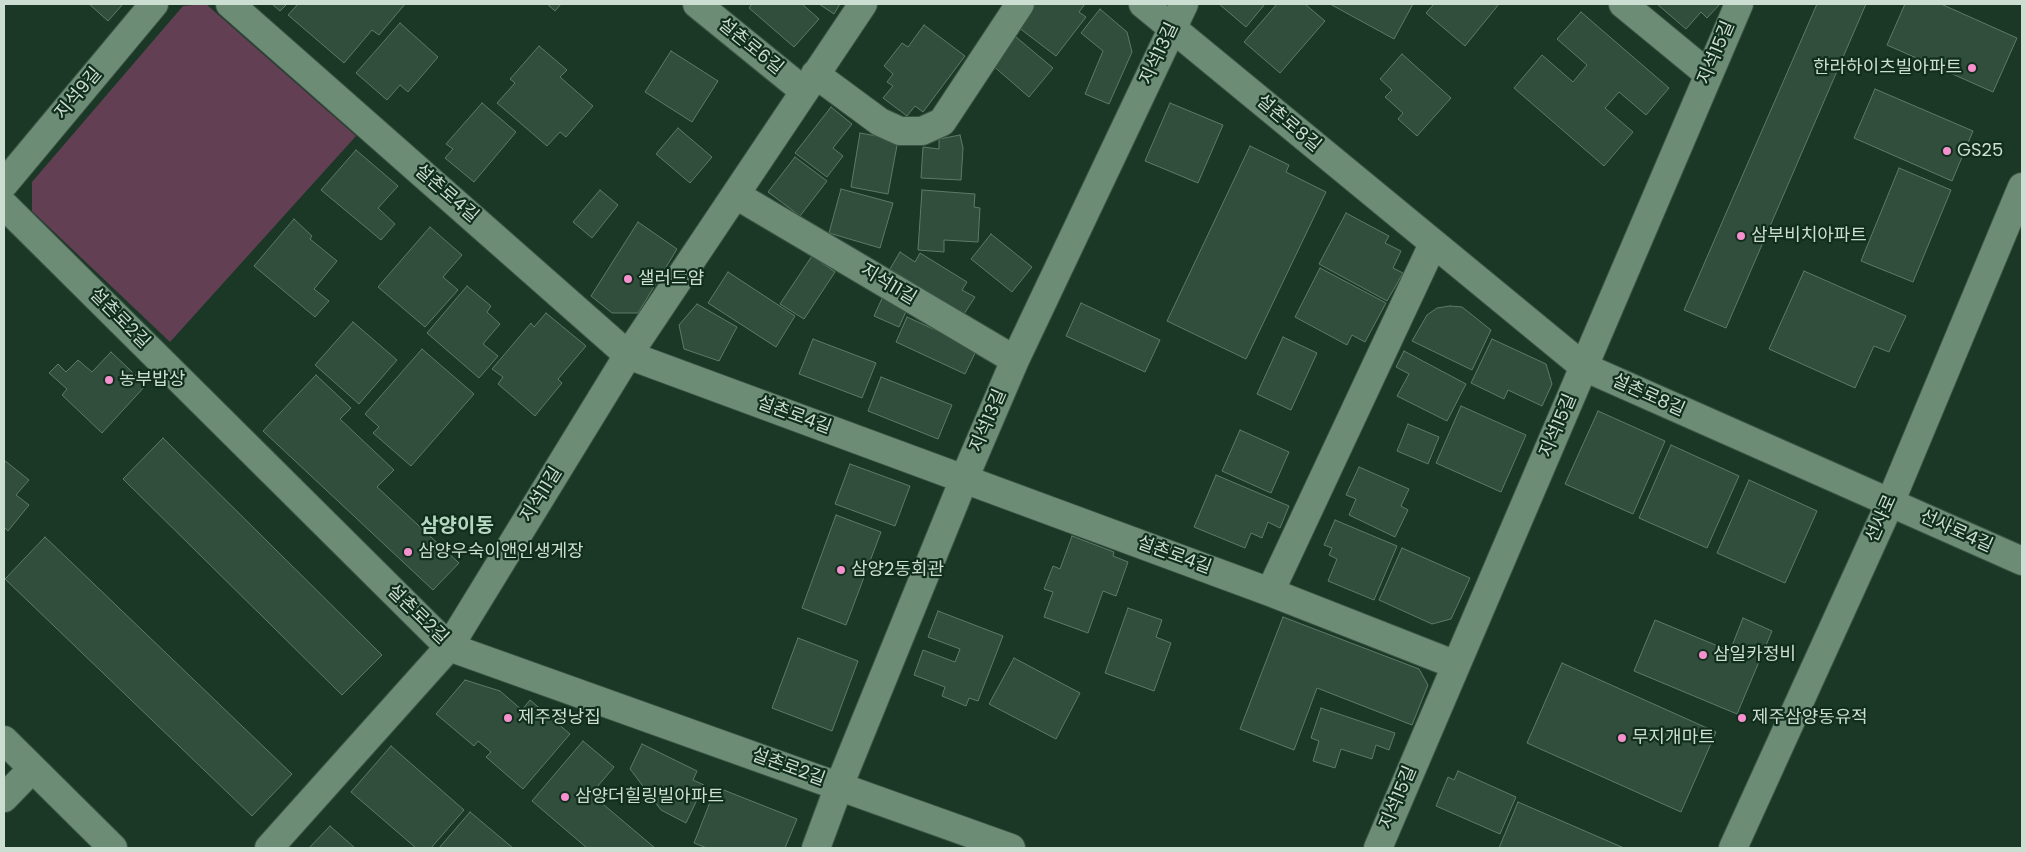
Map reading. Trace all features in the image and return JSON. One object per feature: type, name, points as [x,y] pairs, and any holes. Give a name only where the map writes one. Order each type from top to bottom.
[{"type":"street","name":"지석9길","points":[[4,184],[154,4]]},
{"type":"street","name":"설촌로4길","points":[[230,4],[628,354],[1270,592],[1456,665]]},
{"type":"street","name":"설촌로6길","points":[[697,4],[809,82]]},
{"type":"street","name":"지석11길","points":[[269,848],[449,647],[628,354],[863,4]]},
{"type":"street","points":[[809,82],[880,122],[900,131],[922,131],[942,122],[1020,4]]},
{"type":"street","name":"설촌로8길","points":[[1143,4],[1178,16],[1433,244],[1584,367],[1890,503]]},
{"type":"street","points":[[1623,4],[1708,74]]},
{"type":"street","name":"지석15길","points":[[1378,848],[1739,4]]},
{"type":"street","name":"지석13길","points":[[816,848],[839,786],[964,479],[1015,360],[1178,16]]},
{"type":"street","name":"선사로","points":[[1733,848],[1890,503],[2022,187]]},
{"type":"street","name":"지석11길","points":[[736,195],[1015,360]]},
{"type":"street","name":"설촌로2길","points":[[4,205],[449,647],[1011,848]]},
{"type":"street","points":[[1270,592],[1433,244]]},
{"type":"street","name":"선사로4길","points":[[1890,503],[2022,561]]},
{"type":"street","points":[[4,740],[113,848]]},
{"type":"street","points":[[4,798],[32,768]]},
{"type":"shaded area","points":[[206,4],[356,136],[170,342],[32,211],[32,182],[183,6]]},
{"type":"building","points":[[89,4],[123,4],[108,21]]},
{"type":"building","points":[[272,4],[287,4],[280,11]]},
{"type":"building","points":[[298,4],[405,4],[379,35],[372,30],[344,63],[288,15]]},
{"type":"building","points":[[547,4],[561,4],[555,11]]},
{"type":"building","points":[[752,4],[802,4],[819,19],[794,47],[749,8]]},
{"type":"building","points":[[819,4],[840,4],[834,14]]},
{"type":"building","points":[[1030,4],[1085,4],[1079,12],[1086,17],[1056,56],[1014,24]]},
{"type":"building","points":[[1219,4],[1265,4],[1246,27]]},
{"type":"building","points":[[1277,4],[1305,4],[1325,21],[1280,73],[1244,42]]},
{"type":"building","points":[[1330,4],[1413,4],[1394,39]]},
{"type":"building","points":[[1434,4],[1499,4],[1465,46],[1426,13]]},
{"type":"building","points":[[1657,4],[1720,4],[1707,18],[1701,12],[1686,29]]},
{"type":"building","name":"삼부비치아파트","points":[[1817,4],[1866,4],[1726,328],[1684,310]]},
{"type":"building","name":"한라하이츠빌아파트","points":[[1905,4],[1941,4],[2017,38],[1993,92],[1887,45]]},
{"type":"building","points":[[1100,9],[1127,32],[1132,52],[1109,104],[1085,94],[1103,51],[1081,33]]},
{"type":"building","points":[[1581,12],[1669,88],[1646,115],[1619,92],[1605,108],[1633,132],[1604,166],[1514,88],[1542,55],[1573,82],[1587,65],[1557,39]]},
{"type":"building","points":[[400,23],[438,57],[408,92],[400,85],[387,100],[356,73]]},
{"type":"building","points":[[924,25],[965,56],[923,112],[915,106],[907,116],[883,98],[893,86],[887,82],[893,74],[884,66],[902,43],[908,47]]},
{"type":"building","points":[[1010,32],[1053,68],[1029,97],[991,64]]},
{"type":"building","points":[[539,46],[567,70],[560,77],[593,106],[566,137],[560,132],[547,146],[497,103],[515,83],[510,79]]},
{"type":"building","points":[[671,51],[718,81],[692,122],[645,92]]},
{"type":"building","points":[[1402,54],[1451,98],[1417,136],[1398,119],[1403,113],[1385,97],[1392,90],[1380,79]]},
{"type":"building","points":[[1875,89],[1973,131],[1952,181],[1854,138]]},
{"type":"building","points":[[482,103],[516,132],[474,182],[445,158],[453,149],[446,144]]},
{"type":"building","points":[[1170,103],[1223,125],[1198,183],[1145,161]]},
{"type":"building","points":[[831,107],[852,124],[833,148],[843,156],[827,177],[795,153]]},
{"type":"building","points":[[678,128],[712,157],[690,183],[656,154]]},
{"type":"building","points":[[860,133],[898,140],[888,194],[851,187]]},
{"type":"building","points":[[960,135],[963,148],[961,180],[921,178],[923,147],[939,149],[939,139]]},
{"type":"building","points":[[1250,146],[1289,165],[1286,172],[1326,192],[1246,359],[1167,321]]},
{"type":"building","points":[[356,150],[398,186],[378,208],[395,224],[381,240],[321,190]]},
{"type":"building","points":[[795,157],[827,181],[800,216],[768,192]]},
{"type":"building","points":[[1899,168],[1951,190],[1913,282],[1861,261]]},
{"type":"building","points":[[841,189],[893,203],[880,248],[829,233]]},
{"type":"building","points":[[600,190],[618,205],[592,238],[573,222]]},
{"type":"building","points":[[922,190],[975,194],[974,207],[980,208],[978,242],[944,240],[944,252],[918,250]]},
{"type":"building","points":[[1346,213],[1389,236],[1385,243],[1401,251],[1393,268],[1403,273],[1387,301],[1319,264]]},
{"type":"building","points":[[294,219],[312,236],[310,239],[337,261],[314,289],[329,301],[315,317],[254,266]]},
{"type":"building","points":[[638,222],[677,249],[638,313],[612,313],[591,296]]},
{"type":"building","points":[[430,227],[462,255],[443,277],[458,290],[425,327],[378,287]]},
{"type":"building","points":[[991,234],[1032,267],[1012,292],[971,259]]},
{"type":"building","points":[[900,252],[915,262],[920,253],[967,282],[962,290],[975,297],[964,314],[890,269]]},
{"type":"building","points":[[812,256],[835,272],[804,319],[780,304]]},
{"type":"building","points":[[1320,268],[1386,303],[1365,342],[1352,335],[1347,345],[1295,317]]},
{"type":"building","points":[[1804,271],[1906,316],[1889,352],[1874,346],[1855,388],[1769,349]]},
{"type":"building","points":[[728,272],[795,316],[776,347],[708,303]]},
{"type":"building","points":[[467,286],[491,306],[487,312],[500,324],[483,344],[498,356],[479,378],[427,333]]},
{"type":"building","points":[[884,294],[909,305],[899,327],[874,316]]},
{"type":"building","points":[[1081,303],[1160,340],[1145,372],[1066,336]]},
{"type":"building","points":[[697,304],[737,327],[719,361],[684,349],[679,325]]},
{"type":"building","points":[[1462,307],[1491,330],[1472,370],[1412,341],[1427,315],[1437,308]]},
{"type":"building","points":[[546,313],[586,346],[558,379],[562,383],[535,416],[498,384],[503,377],[492,369],[531,323],[534,327]]},
{"type":"building","points":[[907,317],[977,349],[965,374],[896,342]]},
{"type":"building","points":[[353,322],[397,360],[359,404],[315,365]]},
{"type":"building","points":[[1283,337],[1317,353],[1291,410],[1257,394]]},
{"type":"building","points":[[813,339],[876,363],[862,398],[799,374]]},
{"type":"building","points":[[1492,339],[1546,364],[1552,384],[1542,406],[1508,390],[1504,399],[1471,383]]},
{"type":"building","points":[[422,349],[474,394],[411,466],[373,433],[379,427],[365,414]]},
{"type":"building","points":[[1404,351],[1466,384],[1447,421],[1397,396],[1409,374],[1396,367]]},
{"type":"building","points":[[111,352],[146,385],[102,433],[62,395],[67,389],[49,373],[58,364],[66,372],[78,360],[92,372]]},
{"type":"building","points":[[316,375],[351,408],[340,419],[394,470],[377,487],[459,563],[433,590],[263,431]]},
{"type":"building","points":[[881,377],[952,405],[938,439],[868,411]]},
{"type":"building","points":[[1461,406],[1526,435],[1501,492],[1436,463]]},
{"type":"building","points":[[1598,411],[1665,441],[1633,514],[1565,484]]},
{"type":"building","points":[[1408,424],[1439,437],[1428,464],[1397,451]]},
{"type":"building","points":[[1240,430],[1289,452],[1271,493],[1222,471]]},
{"type":"building","points":[[163,438],[382,655],[342,695],[123,479]]},
{"type":"building","points":[[1671,445],[1739,476],[1707,548],[1639,518]]},
{"type":"building","points":[[4,460],[29,480],[16,495],[29,505],[8,531],[4,527]]},
{"type":"building","points":[[850,464],[910,486],[895,526],[835,504]]},
{"type":"building","points":[[1359,467],[1409,489],[1401,506],[1408,510],[1395,537],[1349,515],[1356,499],[1346,495]]},
{"type":"building","points":[[1216,475],[1289,506],[1280,528],[1268,522],[1262,538],[1251,533],[1245,548],[1194,527]]},
{"type":"building","points":[[1749,480],[1817,511],[1785,583],[1717,553]]},
{"type":"building","name":"삼양2동회관","points":[[836,515],[881,532],[846,625],[802,608]]},
{"type":"building","points":[[1335,520],[1397,546],[1374,600],[1328,581],[1337,559],[1329,555],[1332,548],[1324,545]]},
{"type":"building","points":[[1072,536],[1114,552],[1113,556],[1128,562],[1116,596],[1103,591],[1088,633],[1044,617],[1053,592],[1044,589],[1053,566],[1060,569]]},
{"type":"building","points":[[45,537],[292,774],[252,816],[5,579]]},
{"type":"building","points":[[1402,548],[1470,578],[1451,619],[1432,624],[1379,600]]},
{"type":"building","points":[[1128,608],[1162,620],[1156,637],[1171,643],[1154,691],[1105,673]]},
{"type":"building","points":[[938,611],[1003,636],[978,701],[969,698],[966,706],[942,696],[945,687],[914,675],[923,650],[955,662],[960,649],[928,637]]},
{"type":"building","points":[[1283,617],[1419,669],[1428,685],[1412,725],[1317,688],[1294,750],[1240,729]]},
{"type":"building","points":[[1743,618],[1772,631],[1737,714],[1634,671],[1655,620],[1730,651]]},
{"type":"building","points":[[798,638],[858,661],[832,731],[772,708]]},
{"type":"building","points":[[1014,658],[1080,693],[1056,739],[989,704]]},
{"type":"building","name":"무지개마트","points":[[1562,663],[1716,732],[1681,812],[1527,743]]},
{"type":"building","points":[[465,680],[500,691],[522,710],[530,700],[570,734],[523,789],[486,757],[491,752],[478,741],[474,746],[436,714]]},
{"type":"building","points":[[1321,708],[1395,733],[1389,750],[1376,745],[1372,759],[1341,749],[1335,768],[1313,761],[1319,741],[1311,738]]},
{"type":"building","name":"삼양더힐링빌아파트","points":[[583,741],[614,767],[591,794],[655,848],[587,848],[532,801]]},
{"type":"building","points":[[642,744],[697,771],[693,780],[704,785],[686,823],[661,810],[630,769]]},
{"type":"building","points":[[391,746],[464,810],[431,848],[416,848],[351,792]]},
{"type":"building","points":[[1458,771],[1516,797],[1500,834],[1436,806],[1448,777],[1454,780]]},
{"type":"building","points":[[716,787],[797,819],[785,848],[707,848],[694,843]]},
{"type":"building","points":[[1518,802],[1624,848],[1499,848]]},
{"type":"building","points":[[470,812],[513,848],[439,848]]},
{"type":"building","points":[[330,826],[355,848],[309,848]]},
{"type":"place","name":"한라하이츠빌아파트","points":[[1972,68]]},
{"type":"place","name":"GS25","points":[[1947,151]]},
{"type":"place","name":"삼부비치아파트","points":[[1741,236]]},
{"type":"place","name":"샐러드얌","points":[[628,279]]},
{"type":"place","name":"농부밥상","points":[[109,380]]},
{"type":"place","name":"삼양우숙이앤인생게장","points":[[408,552]]},
{"type":"place","name":"삼양2동회관","points":[[841,570]]},
{"type":"place","name":"삼일카정비","points":[[1703,655]]},
{"type":"place","name":"제주정낭집","points":[[508,718]]},
{"type":"place","name":"제주삼양동유적","points":[[1742,718]]},
{"type":"place","name":"무지개마트","points":[[1622,738]]},
{"type":"place","name":"삼양더힐링빌아파트","points":[[565,797]]},
{"type":"district","name":"삼양이동","points":[[457,527]]}]
